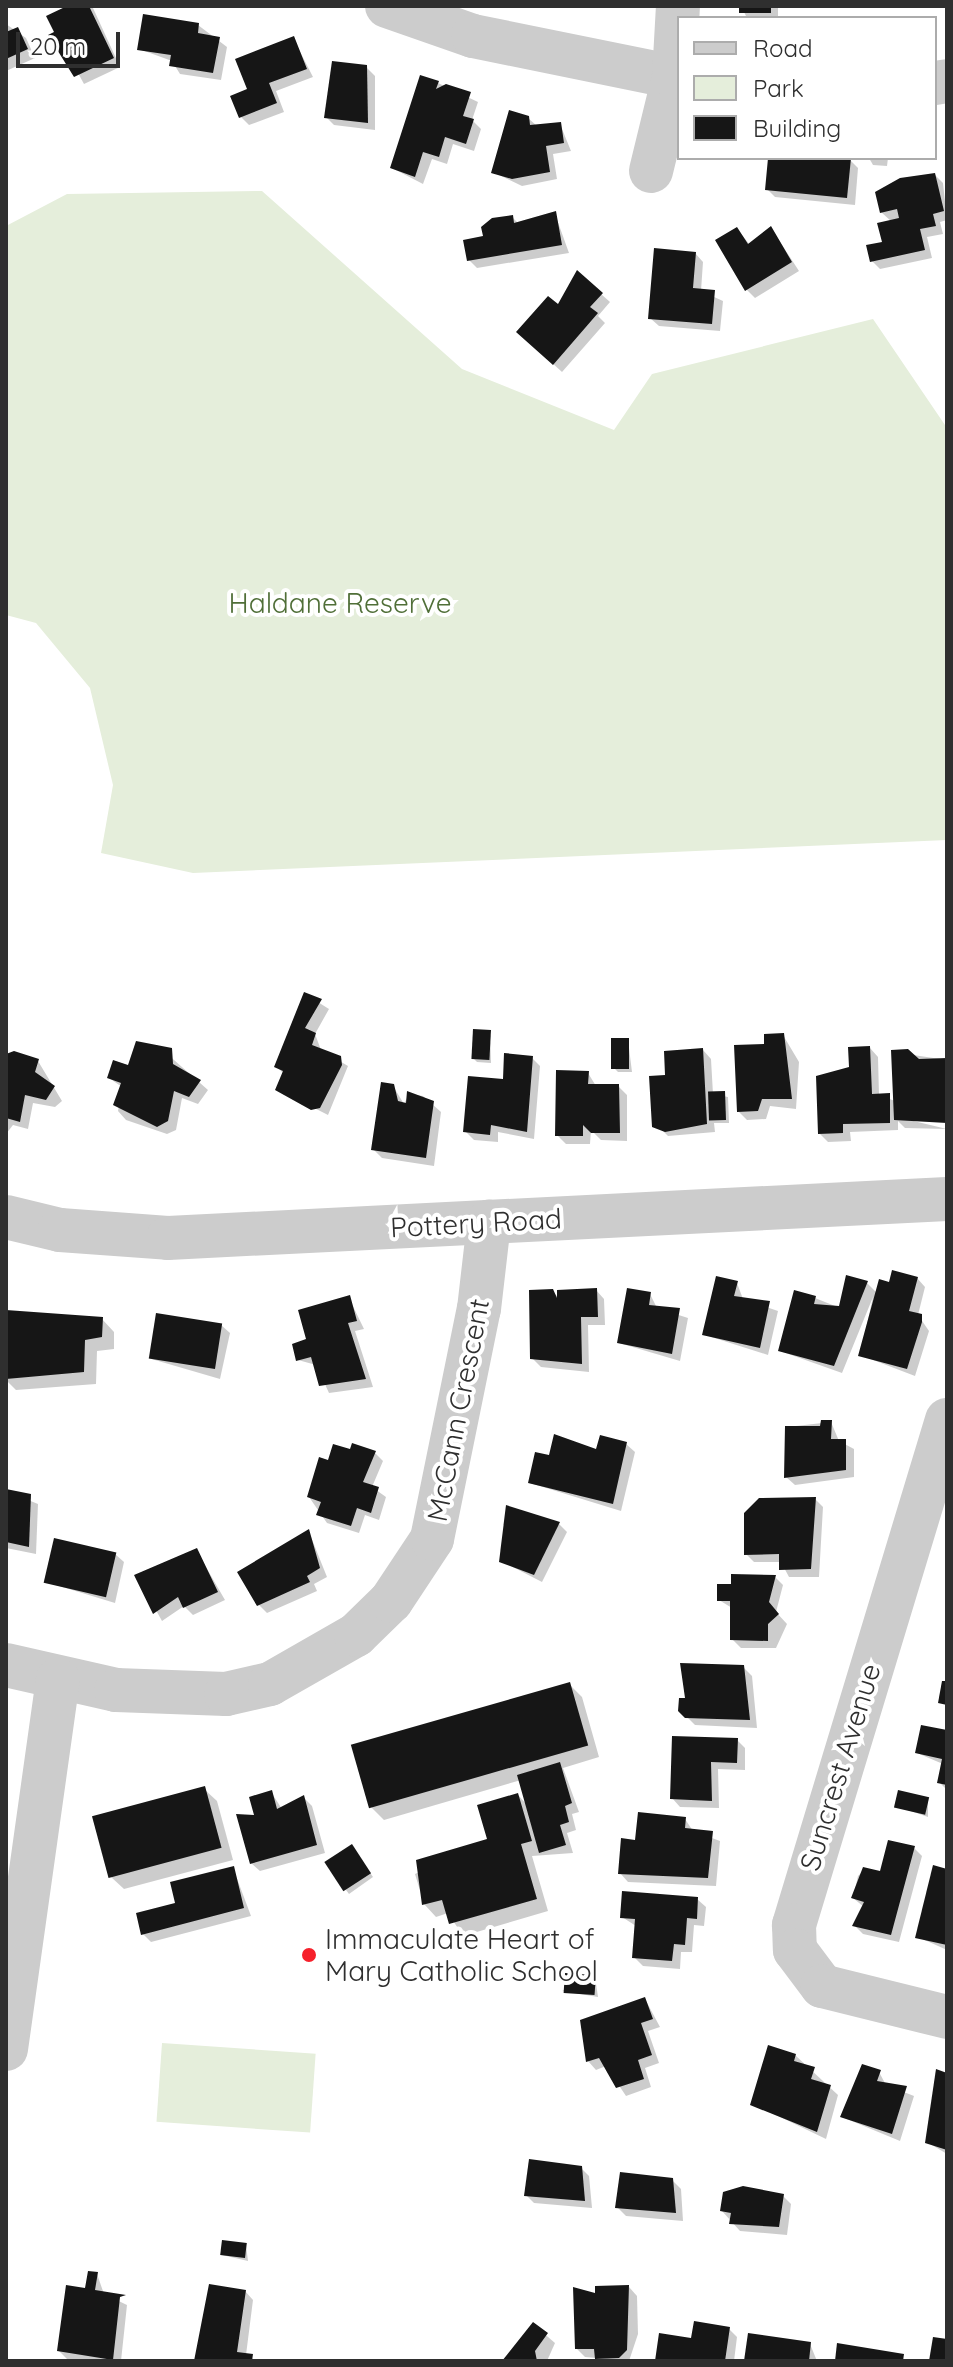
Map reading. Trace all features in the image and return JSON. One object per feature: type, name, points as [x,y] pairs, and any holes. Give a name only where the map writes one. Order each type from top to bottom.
[{"type":"street","points":[[387,6],[473,36],[676,78]]},
{"type":"street","points":[[651,171],[676,78],[677,42]]},
{"type":"street","name":"Pottery Road","points":[[6,1217],[60,1230],[168,1238],[947,1199]]},
{"type":"street","name":"McCann Crescent","points":[[6,1665],[58,1680],[182,1696],[270,1684],[345,1642],[391,1601],[432,1539],[446,1493],[489,1222]]},
{"type":"street","name":"Suncrest Avenue","points":[[947,1420],[794,1925],[795,1950],[822,1986],[947,2017]]},
{"type":"street","points":[[6,2049],[58,1680]]},
{"type":"green space","name":"Haldane Reserve","points":[[262,191],[462,369],[614,430],[652,374],[873,319],[947,428],[947,840],[193,873],[101,853],[113,785],[90,688],[36,623],[6,615],[6,226],[67,194]]},
{"type":"green space","points":[[162,2043],[316,2054],[310,2133],[156,2122]]},
{"type":"building","points":[[67,6],[89,6],[114,58],[74,77],[48,35],[54,32],[46,16]]},
{"type":"building","points":[[739,6],[771,6],[771,13],[739,13]]},
{"type":"building","points":[[143,14],[199,23],[198,33],[220,37],[213,73],[169,66],[171,55],[137,50]]},
{"type":"building","points":[[18,27],[28,49],[6,59],[6,32]]},
{"type":"building","points":[[294,36],[307,69],[269,83],[277,103],[239,118],[230,96],[247,89],[235,59]]},
{"type":"building","points":[[332,61],[367,65],[368,123],[324,118]]},
{"type":"building","points":[[420,75],[439,81],[436,89],[446,84],[471,92],[463,116],[474,119],[466,144],[445,137],[439,157],[423,152],[415,177],[390,168]]},
{"type":"building","points":[[509,110],[529,116],[530,125],[561,122],[564,143],[546,146],[550,172],[512,179],[491,173]]},
{"type":"building","points":[[768,160],[851,160],[847,198],[765,190]]},
{"type":"building","points":[[935,173],[944,211],[933,214],[936,226],[920,229],[925,250],[870,262],[866,245],[882,242],[877,223],[899,218],[897,209],[880,213],[875,192],[900,178]]},
{"type":"building","points":[[556,211],[562,245],[467,261],[463,240],[483,236],[481,227],[492,218],[513,215],[514,223]]},
{"type":"building","points":[[771,226],[792,262],[745,291],[715,240],[737,227],[748,244]]},
{"type":"building","points":[[654,248],[696,252],[693,288],[715,290],[712,324],[648,319]]},
{"type":"building","points":[[577,270],[603,293],[590,307],[598,313],[553,365],[516,332],[548,296],[558,304]]},
{"type":"building","points":[[304,992],[322,999],[305,1028],[316,1033],[312,1045],[341,1056],[342,1065],[320,1108],[311,1110],[275,1090],[283,1071],[274,1067]]},
{"type":"building","points":[[473,1029],[491,1030],[489,1060],[471,1059]]},
{"type":"building","points":[[784,1033],[792,1099],[762,1099],[758,1111],[737,1112],[734,1045],[764,1044],[764,1034]]},
{"type":"building","points":[[611,1038],[629,1038],[629,1069],[611,1069]]},
{"type":"building","points":[[136,1041],[172,1048],[173,1064],[201,1080],[189,1097],[174,1091],[168,1121],[157,1127],[113,1105],[121,1083],[107,1078],[113,1060],[128,1065]]},
{"type":"building","points":[[870,1046],[872,1094],[890,1093],[890,1123],[843,1124],[843,1133],[818,1134],[816,1076],[849,1067],[848,1047]]},
{"type":"building","points":[[703,1048],[707,1124],[665,1132],[652,1127],[649,1076],[665,1075],[664,1051]]},
{"type":"building","points":[[908,1049],[919,1059],[947,1058],[947,1123],[894,1120],[891,1050]]},
{"type":"building","points":[[14,1051],[39,1059],[35,1072],[55,1086],[46,1100],[25,1095],[20,1122],[6,1118],[6,1054]]},
{"type":"building","points":[[504,1053],[533,1056],[527,1132],[491,1125],[490,1135],[463,1132],[468,1076],[503,1079]]},
{"type":"building","points":[[556,1070],[589,1071],[588,1084],[619,1084],[620,1133],[591,1133],[583,1125],[583,1136],[555,1136]]},
{"type":"building","points":[[381,1082],[394,1084],[398,1101],[406,1103],[407,1091],[434,1101],[426,1158],[371,1150]]},
{"type":"building","points":[[725,1091],[726,1120],[709,1121],[708,1092]]},
{"type":"building","points":[[892,1270],[918,1277],[909,1311],[922,1314],[922,1322],[907,1369],[858,1356],[879,1279],[889,1282]]},
{"type":"building","points":[[846,1275],[868,1281],[834,1366],[778,1351],[794,1290],[816,1296],[814,1304],[839,1306]]},
{"type":"building","points":[[716,1276],[738,1281],[734,1296],[770,1301],[760,1348],[702,1335]]},
{"type":"building","points":[[597,1288],[598,1317],[581,1317],[582,1364],[530,1359],[529,1290],[553,1289],[557,1298],[557,1290]]},
{"type":"building","points":[[627,1288],[651,1292],[649,1305],[680,1308],[672,1354],[617,1343]]},
{"type":"building","points":[[350,1295],[357,1321],[348,1323],[366,1379],[319,1386],[311,1357],[296,1361],[292,1344],[306,1339],[298,1310]]},
{"type":"building","points":[[6,1310],[103,1317],[102,1337],[85,1340],[84,1372],[6,1379]]},
{"type":"building","points":[[156,1313],[222,1323],[215,1369],[149,1358]]},
{"type":"building","points":[[821,1420],[832,1420],[831,1439],[846,1439],[846,1470],[784,1478],[785,1426],[820,1426]]},
{"type":"building","points":[[554,1434],[596,1449],[600,1435],[627,1442],[613,1504],[528,1483],[535,1452],[549,1455]]},
{"type":"building","points":[[352,1443],[376,1451],[363,1482],[379,1487],[371,1513],[357,1508],[351,1526],[316,1515],[321,1502],[307,1497],[319,1457],[328,1460],[333,1444],[350,1449]]},
{"type":"building","points":[[6,1489],[31,1494],[29,1547],[6,1542]]},
{"type":"building","points":[[816,1497],[811,1569],[779,1570],[779,1554],[744,1555],[744,1513],[759,1498]]},
{"type":"building","points":[[506,1505],[560,1522],[534,1575],[499,1562]]},
{"type":"building","points":[[309,1529],[320,1568],[307,1576],[310,1582],[257,1606],[237,1572]]},
{"type":"building","points":[[54,1538],[116,1552],[106,1597],[44,1583]]},
{"type":"building","points":[[197,1548],[218,1592],[183,1608],[178,1597],[153,1614],[134,1575]]},
{"type":"building","points":[[731,1574],[776,1575],[769,1602],[779,1614],[768,1624],[768,1641],[730,1640],[730,1601],[717,1601],[717,1584],[731,1584]]},
{"type":"building","points":[[680,1663],[744,1665],[750,1720],[685,1718],[678,1711],[679,1698],[685,1698]]},
{"type":"building","points":[[942,1681],[947,1681],[947,1705],[938,1703]]},
{"type":"building","points":[[570,1682],[588,1745],[369,1808],[351,1745]]},
{"type":"building","points":[[921,1725],[947,1730],[947,1785],[937,1783],[942,1759],[915,1753]]},
{"type":"building","points":[[672,1736],[738,1738],[737,1763],[711,1762],[712,1801],[670,1799]]},
{"type":"building","points":[[560,1762],[572,1803],[565,1806],[569,1822],[560,1825],[566,1845],[539,1853],[517,1775]]},
{"type":"building","points":[[205,1786],[222,1848],[109,1878],[92,1816]]},
{"type":"building","points":[[272,1790],[277,1809],[304,1795],[317,1845],[250,1864],[236,1814],[254,1815],[249,1797]]},
{"type":"building","points":[[898,1790],[929,1797],[925,1815],[894,1808]]},
{"type":"building","points":[[518,1793],[532,1841],[521,1844],[537,1899],[449,1924],[442,1900],[422,1905],[416,1860],[487,1839],[477,1805]]},
{"type":"building","points":[[638,1812],[686,1817],[685,1828],[713,1831],[708,1878],[618,1874],[621,1838],[635,1840]]},
{"type":"building","points":[[888,1840],[915,1846],[891,1935],[852,1926],[864,1902],[851,1898],[863,1867],[880,1871]]},
{"type":"building","points":[[352,1844],[371,1873],[343,1891],[324,1862]]},
{"type":"building","points":[[933,1865],[947,1869],[947,1945],[915,1938]]},
{"type":"building","points":[[234,1866],[244,1908],[141,1935],[136,1913],[175,1903],[170,1882]]},
{"type":"building","points":[[622,1891],[698,1897],[697,1919],[687,1918],[685,1945],[674,1944],[672,1961],[632,1958],[635,1919],[620,1918]]},
{"type":"building","points":[[565,1973],[596,1975],[595,1995],[564,1993]]},
{"type":"building","points":[[645,1997],[653,2019],[641,2023],[652,2055],[638,2060],[644,2079],[616,2088],[599,2058],[586,2062],[580,2020]]},
{"type":"building","points":[[768,2045],[796,2054],[794,2061],[815,2067],[811,2079],[831,2085],[817,2132],[750,2105]]},
{"type":"building","points":[[862,2064],[881,2070],[877,2081],[907,2086],[892,2134],[840,2117]]},
{"type":"building","points":[[936,2069],[947,2073],[947,2150],[925,2143]]},
{"type":"building","points":[[529,2159],[582,2166],[585,2201],[524,2196]]},
{"type":"building","points":[[620,2172],[673,2178],[676,2213],[615,2208]]},
{"type":"building","points":[[743,2186],[784,2194],[779,2227],[729,2224],[731,2213],[720,2211],[723,2192]]},
{"type":"building","points":[[222,2240],[247,2243],[245,2258],[220,2255]]},
{"type":"building","points":[[88,2271],[98,2272],[95,2290],[126,2295],[120,2297],[113,2360],[57,2351],[66,2285],[85,2288]]},
{"type":"building","points":[[209,2284],[246,2290],[237,2352],[253,2354],[252,2361],[194,2361]]},
{"type":"building","points":[[629,2285],[627,2350],[619,2358],[595,2359],[594,2349],[575,2349],[573,2287],[595,2293],[595,2286]]},
{"type":"building","points":[[694,2321],[730,2327],[725,2361],[655,2361],[659,2333],[691,2338]]},
{"type":"building","points":[[533,2322],[548,2333],[535,2351],[537,2361],[502,2361]]},
{"type":"building","points":[[748,2333],[811,2342],[809,2361],[744,2361]]},
{"type":"building","points":[[933,2337],[947,2339],[947,2361],[929,2361]]},
{"type":"building","points":[[837,2343],[904,2354],[903,2361],[835,2361]]},
{"type":"place","name":"Immaculate Heart of Mary Catholic School","points":[[309,1955]]}]
